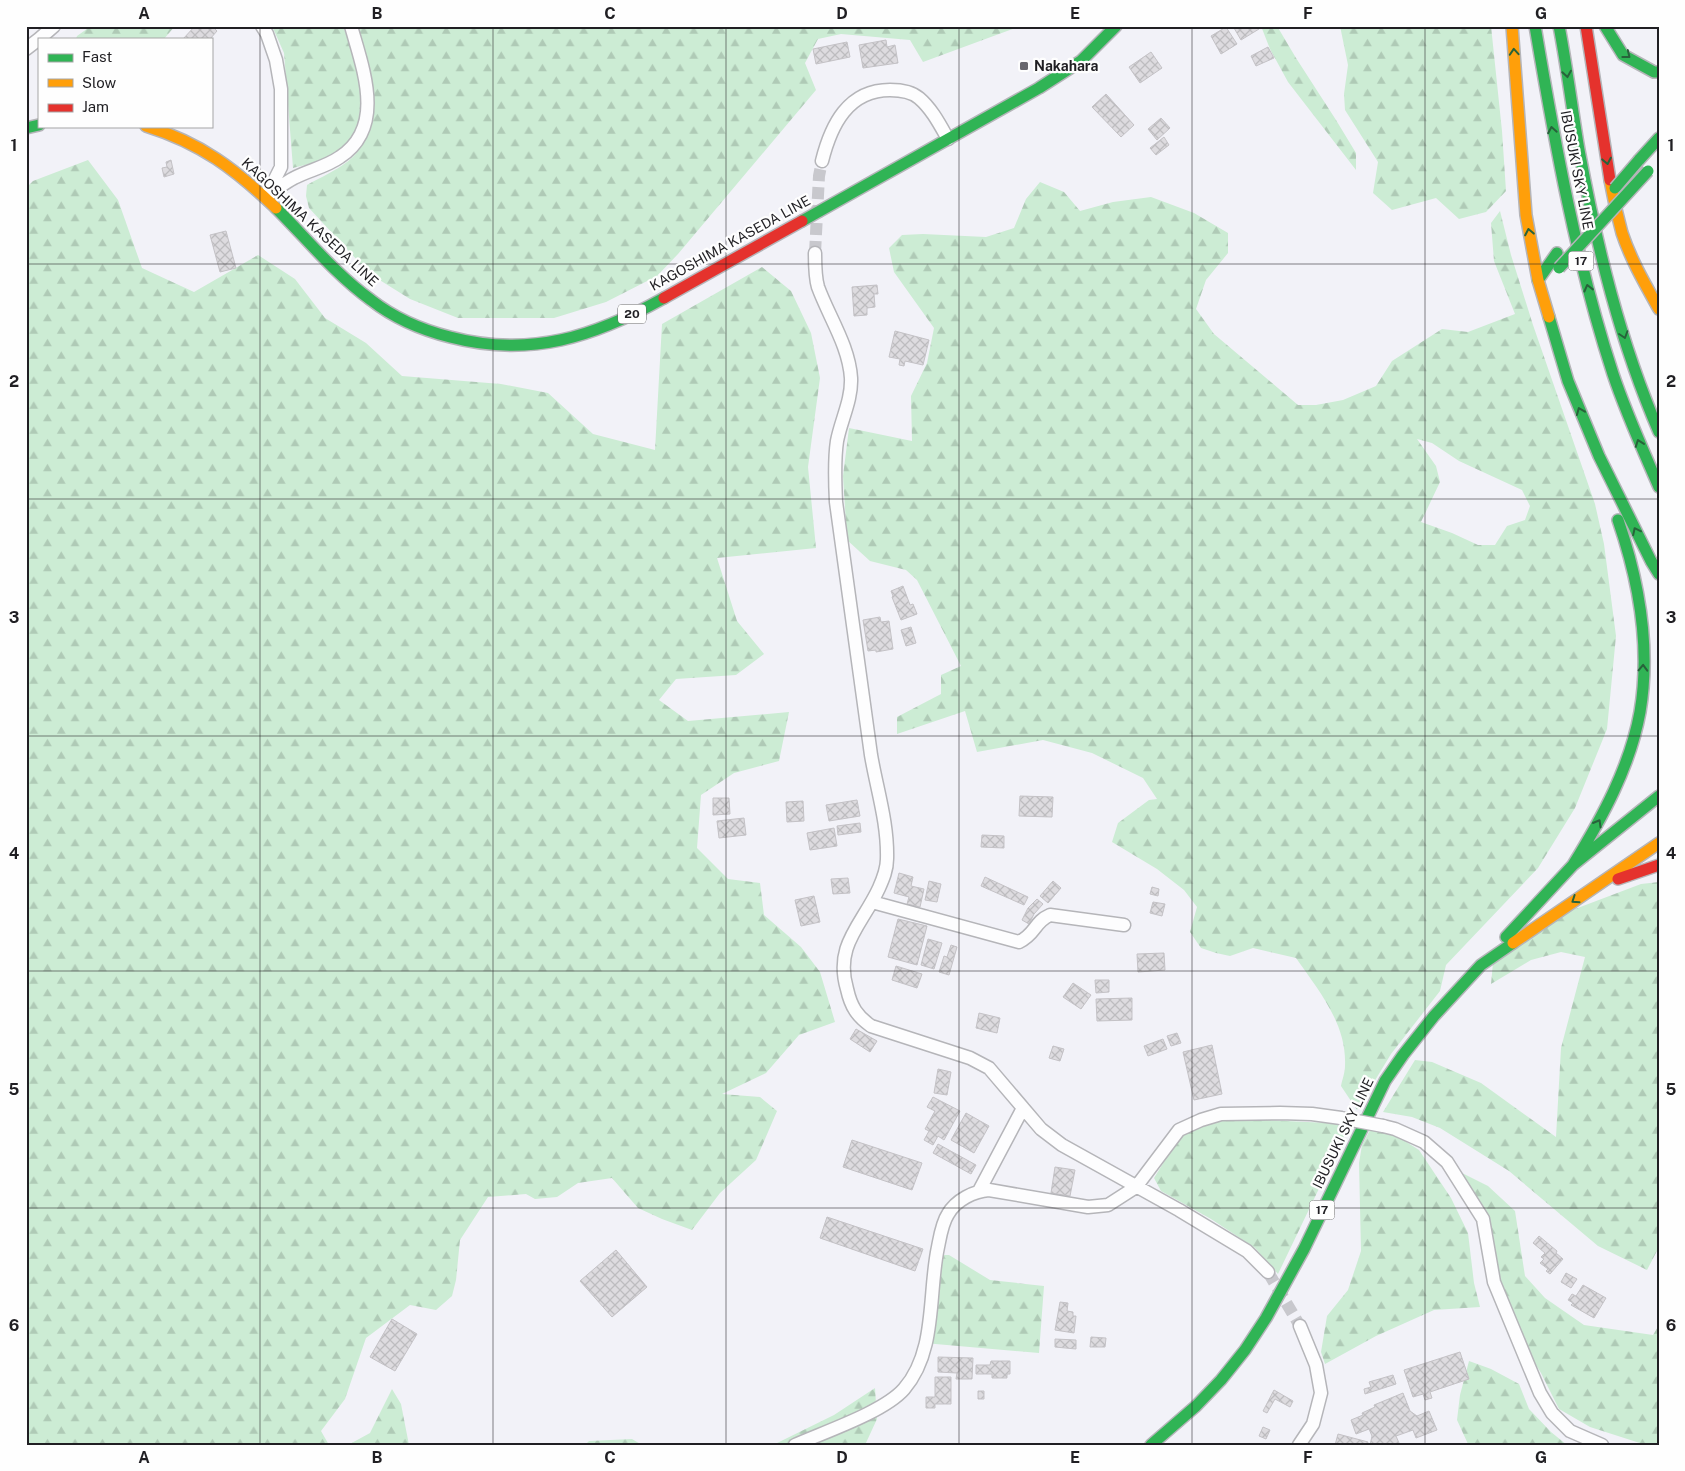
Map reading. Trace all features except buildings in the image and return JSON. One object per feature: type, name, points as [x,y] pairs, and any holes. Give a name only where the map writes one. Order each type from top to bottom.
[{"type":"main road","name":"KAGOSHIMA KASEDA LINE","points":[[152,128],[200,147],[244,177],[342,276],[372,302],[394,316],[414,326],[448,337],[483,344],[524,346],[559,342],[617,322],[651,305],[1039,88],[1082,61],[1116,26]]},
{"type":"main road","points":[[1512,26],[1526,214],[1538,280],[1568,381],[1599,456],[1650,561],[1659,574]]},
{"type":"main road","name":"IBUSUKI SKY LINE","points":[[1535,26],[1555,148],[1567,207],[1599,333],[1642,452],[1659,487]]},
{"type":"main road","name":"IBUSUKI SKY LINE","points":[[1559,26],[1582,163],[1613,304],[1645,402],[1659,432]]},
{"type":"main road","points":[[1586,26],[1606,157],[1620,223],[1638,273],[1659,309]]},
{"type":"main road","points":[[1605,26],[1623,55],[1654,72],[1659,72]]},
{"type":"main road","points":[[1538,280],[1557,254],[1659,138]]},
{"type":"main road","points":[[1538,280],[1560,268],[1651,168]]},
{"type":"main road","points":[[1573,865],[1602,816],[1629,751],[1640,712],[1644,671],[1643,638],[1638,595],[1627,543],[1601,473],[1599,456]]},
{"type":"main road","points":[[1481,965],[1573,865],[1659,796]]},
{"type":"main road","name":"IBUSUKI SKY LINE","points":[[1151,1445],[1220,1381],[1251,1339],[1292,1275],[1370,1108],[1385,1081],[1434,1016],[1481,965],[1659,843]]},
{"type":"main road","points":[[1592,888],[1659,864]]},
{"type":"street","points":[[40,38],[54,26]]},
{"type":"street","points":[[262,26],[267,34],[276,60],[281,89],[281,166],[266,198]]},
{"type":"street","points":[[266,198],[295,177],[340,158],[354,147],[364,129],[368,97],[365,76],[351,26]]},
{"type":"street","points":[[26,50],[38,40]]},
{"type":"street","points":[[822,161],[833,127],[842,113],[854,101],[873,92],[900,90],[918,97],[933,113],[948,139]]},
{"type":"street","points":[[815,253],[815,272],[818,286],[841,339],[851,377],[849,400],[836,448],[836,502],[873,767],[888,840],[887,865],[883,879],[845,949],[843,964],[844,982],[850,1001],[860,1018],[871,1026],[970,1058],[989,1068],[1041,1129],[1062,1145],[1179,1210],[1247,1252],[1268,1272]]},
{"type":"street","points":[[872,902],[1019,942],[1029,937],[1041,919],[1050,915],[1124,925]]},
{"type":"street","points":[[979,1191],[1023,1108]]},
{"type":"street","points":[[795,1445],[887,1404],[903,1390],[916,1372],[924,1350],[929,1323],[940,1236],[947,1214],[959,1202],[979,1191],[989,1190],[1088,1207],[1108,1205],[1136,1187],[1179,1130],[1201,1120],[1221,1114],[1280,1113],[1312,1114],[1341,1118],[1396,1129],[1424,1142],[1447,1162],[1483,1219],[1494,1282],[1540,1393],[1552,1413],[1570,1431],[1602,1445]]},
{"type":"street","points":[[1300,1326],[1316,1365],[1321,1393],[1313,1424],[1300,1445]]},
{"type":"green space","points":[[91,26],[175,26],[165,38],[76,38]]},
{"type":"green space","points":[[272,26],[343,26],[352,52],[359,82],[361,113],[359,126],[354,138],[335,154],[293,168],[284,53]]},
{"type":"green space","points":[[358,26],[1021,26],[923,62],[910,40],[841,34],[818,39],[805,63],[816,90],[678,254],[657,276],[606,302],[554,318],[458,318],[410,299],[370,274],[309,208],[306,196],[307,185],[348,161],[358,151],[367,137],[372,122],[373,90]]},
{"type":"green space","points":[[1261,26],[1277,26],[1356,153],[1356,170],[1288,82],[1270,49]]},
{"type":"green space","points":[[1340,26],[1491,26],[1506,191],[1486,212],[1459,219],[1436,198],[1392,210],[1373,193],[1378,162],[1345,110],[1344,94],[1348,65]]},
{"type":"green space","points":[[88,160],[118,200],[142,268],[194,292],[258,255],[295,279],[325,318],[366,343],[402,376],[501,384],[548,393],[593,434],[655,450],[662,324],[762,267],[791,291],[811,333],[820,378],[808,467],[816,548],[717,558],[737,621],[764,654],[736,675],[676,679],[659,700],[688,721],[789,712],[779,761],[734,773],[701,795],[697,848],[728,879],[760,883],[764,915],[801,947],[820,972],[835,1022],[799,1035],[766,1073],[722,1094],[760,1097],[777,1111],[756,1160],[720,1193],[692,1230],[638,1208],[612,1178],[578,1183],[557,1197],[535,1199],[526,1194],[488,1197],[460,1240],[456,1280],[452,1296],[436,1310],[410,1305],[366,1338],[345,1399],[321,1431],[329,1445],[26,1445],[26,188],[33,181]]},
{"type":"green space","points":[[1040,182],[1064,192],[1080,211],[1113,202],[1151,197],[1194,213],[1228,233],[1228,253],[1206,280],[1196,309],[1214,334],[1298,405],[1316,405],[1343,400],[1376,386],[1392,361],[1442,329],[1468,332],[1515,314],[1494,261],[1491,223],[1500,211],[1511,255],[1533,325],[1595,504],[1604,544],[1616,636],[1607,729],[1575,808],[1538,868],[1446,965],[1440,991],[1391,1054],[1357,1110],[1341,1086],[1345,1069],[1344,1051],[1336,1022],[1322,996],[1296,958],[1253,948],[1230,956],[1201,948],[1190,932],[1197,907],[1184,890],[1157,869],[1112,842],[1118,823],[1149,800],[1157,799],[1143,778],[1092,753],[1043,740],[977,752],[965,711],[897,734],[897,717],[941,694],[941,675],[961,666],[917,580],[906,570],[870,561],[847,540],[843,476],[849,428],[912,441],[911,396],[927,363],[934,328],[894,272],[889,248],[902,235],[986,237],[1014,228],[1026,199]],"holes":[[[1417,439],[1432,443],[1459,461],[1522,490],[1530,506],[1525,520],[1507,526],[1495,545],[1478,545],[1421,522],[1440,482],[1436,466]]]},
{"type":"green space","points":[[1659,882],[1659,1247],[1647,1270],[1598,1246],[1509,1171],[1440,1128],[1412,1117],[1383,1112],[1415,1060],[1432,1062],[1481,1083],[1556,1137],[1561,1048],[1585,957],[1561,952],[1531,960],[1491,984],[1493,963],[1546,920],[1641,884]]},
{"type":"green space","points":[[1221,1120],[1350,1124],[1278,1274],[1255,1248],[1211,1219],[1161,1191],[1154,1178],[1183,1131]]},
{"type":"green space","points":[[1371,1128],[1394,1134],[1419,1150],[1451,1198],[1468,1233],[1474,1283],[1480,1307],[1434,1310],[1376,1336],[1325,1364],[1321,1352],[1327,1316],[1348,1290],[1361,1251],[1359,1163],[1362,1145]]},
{"type":"green space","points":[[1452,1168],[1488,1186],[1515,1211],[1525,1276],[1545,1298],[1584,1325],[1653,1335],[1659,1325],[1659,1445],[1646,1445],[1590,1427],[1559,1409],[1541,1373],[1518,1336],[1495,1285],[1483,1211]]},
{"type":"green space","points":[[936,1255],[949,1255],[990,1280],[1044,1286],[1039,1353],[924,1343]]},
{"type":"green space","points":[[1469,1361],[1491,1369],[1519,1384],[1529,1409],[1551,1432],[1567,1445],[1468,1444],[1457,1420],[1460,1395]]},
{"type":"green space","points":[[875,1388],[877,1419],[865,1445],[773,1445],[834,1415]]},
{"type":"green space","points":[[392,1389],[401,1404],[409,1445],[348,1445],[370,1433]]},
{"type":"green space","points":[[632,1439],[642,1445],[585,1445],[589,1441]]},
{"type":"tunnel","points":[[815,253],[819,176],[822,161]]},
{"type":"tunnel","points":[[1268,1272],[1300,1326]]},
{"type":"traffic: fast","points":[[802,221],[1039,88],[1081,61],[1116,26]]},
{"type":"traffic: fast","points":[[1535,26],[1550,114],[1588,289],[1618,389],[1659,487]]},
{"type":"traffic: fast","points":[[1559,26],[1579,150],[1602,258],[1621,329],[1659,432]]},
{"type":"traffic: fast","points":[[1605,26],[1623,55],[1654,72],[1659,72]]},
{"type":"traffic: fast","points":[[26,128],[38,125]]},
{"type":"traffic: fast","points":[[1639,160],[1659,138]]},
{"type":"traffic: fast","points":[[1615,188],[1639,160]]},
{"type":"traffic: fast","points":[[1559,268],[1648,171]]},
{"type":"traffic: fast","points":[[276,208],[333,268],[371,300],[409,323],[450,337],[479,343],[507,345],[561,340],[612,324],[664,298]]},
{"type":"traffic: fast","points":[[1538,280],[1557,253]]},
{"type":"traffic: fast","points":[[1549,317],[1568,381],[1599,456],[1659,574]]},
{"type":"traffic: fast","points":[[1573,865],[1614,792],[1629,752],[1640,712],[1644,663],[1641,614],[1632,567],[1618,520]]},
{"type":"traffic: fast","points":[[1506,937],[1573,865],[1659,796]]},
{"type":"traffic: fast","points":[[1151,1445],[1196,1406],[1221,1380],[1245,1350],[1266,1318],[1304,1249],[1385,1081],[1403,1055],[1434,1016],[1481,965],[1513,943]]},
{"type":"traffic: slow","points":[[1512,26],[1526,215],[1538,280],[1549,317]]},
{"type":"traffic: slow","points":[[152,128],[184,140],[216,159],[246,181],[276,208]]},
{"type":"traffic: slow","points":[[1610,180],[1622,233],[1639,272],[1659,309]]},
{"type":"traffic: slow","points":[[1513,943],[1659,843]]},
{"type":"traffic: jam","points":[[1586,26],[1610,180]]},
{"type":"traffic: jam","points":[[664,298],[802,221]]},
{"type":"traffic: jam","points":[[1618,879],[1659,865]]},
{"type":"place","name":"Nakahara","points":[[1024,66]]}]
